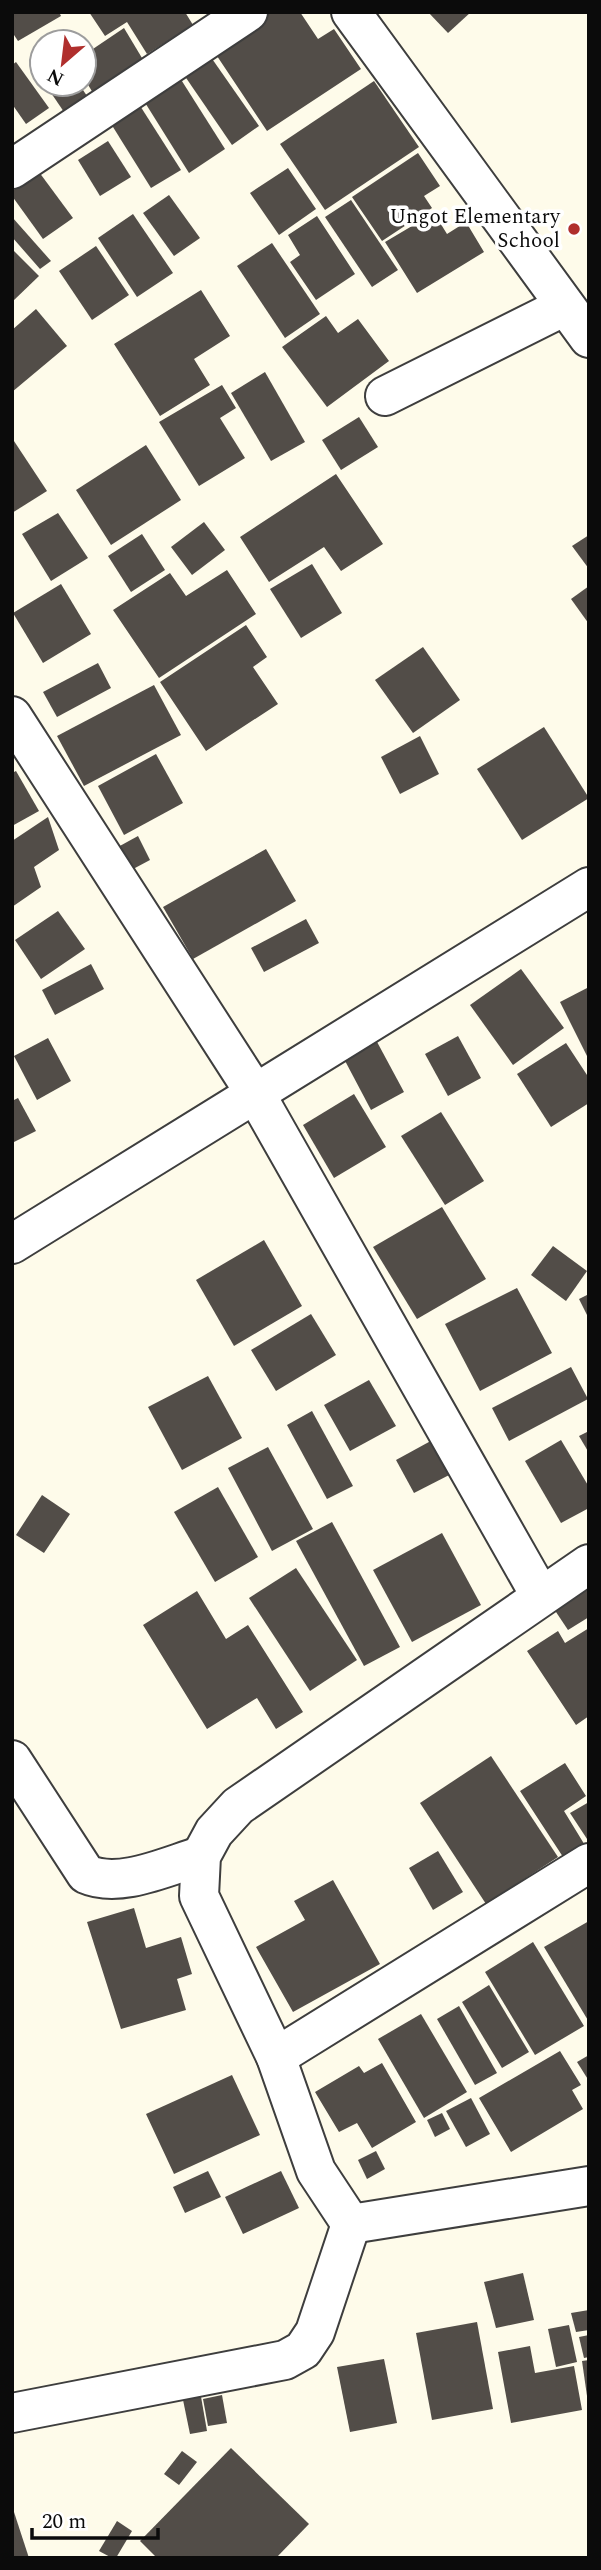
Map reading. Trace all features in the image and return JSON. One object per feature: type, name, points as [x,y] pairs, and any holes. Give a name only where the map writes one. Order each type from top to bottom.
[{"type":"street","points":[[12,169],[248,12]]},
{"type":"street","points":[[351,12],[589,338]]},
{"type":"street","points":[[385,396],[565,306]]},
{"type":"street","points":[[12,716],[255,1093],[540,1595]]},
{"type":"street","points":[[12,1244],[589,887]]},
{"type":"street","points":[[351,2224],[316,2171],[276,2057],[199,1896],[201,1856],[214,1832],[238,1806],[540,1595],[589,1564]]},
{"type":"street","points":[[12,1760],[86,1874],[98,1879],[137,1875],[201,1856]]},
{"type":"street","points":[[276,2057],[589,1863]]},
{"type":"street","points":[[543,2193],[589,2164]]},
{"type":"street","points":[[351,2224],[589,2186]]},
{"type":"street","points":[[12,2413],[285,2360],[303,2350],[315,2332],[351,2224]]},
{"type":"building","points":[[12,12],[59,12],[61,16],[40,28],[28,28],[28,35],[18,41],[12,32]]},
{"type":"building","points":[[89,12],[185,12],[193,25],[147,54],[127,22],[105,36]]},
{"type":"building","points":[[265,12],[300,12],[318,39],[334,29],[361,69],[267,131],[211,47]]},
{"type":"building","points":[[428,12],[471,12],[448,33]]},
{"type":"building","points":[[124,28],[145,63],[98,90],[98,46]]},
{"type":"building","points":[[208,53],[259,126],[232,145],[182,72]]},
{"type":"building","points":[[16,62],[28,79],[28,98],[42,98],[49,108],[26,124],[12,104],[12,65]]},
{"type":"building","points":[[180,78],[225,149],[189,173],[144,101]]},
{"type":"building","points":[[374,81],[419,147],[325,210],[280,144]]},
{"type":"building","points":[[54,98],[84,98],[64,112]]},
{"type":"building","points":[[137,101],[181,170],[151,188],[108,119]]},
{"type":"building","points":[[108,141],[131,177],[100,196],[78,160]]},
{"type":"building","points":[[418,153],[440,186],[424,196],[432,208],[382,241],[352,197]]},
{"type":"building","points":[[288,168],[316,209],[279,235],[250,193]]},
{"type":"building","points":[[39,172],[73,218],[43,239],[12,196],[12,191]]},
{"type":"building","points":[[169,195],[200,238],[174,256],[143,213]]},
{"type":"building","points":[[351,200],[398,270],[372,287],[325,217]]},
{"type":"building","points":[[434,213],[447,234],[466,222],[484,252],[417,293],[385,242]]},
{"type":"building","points":[[133,214],[173,273],[137,297],[98,238]]},
{"type":"building","points":[[317,216],[355,274],[316,300],[290,262],[300,255],[288,235]]},
{"type":"building","points":[[12,217],[51,261],[40,269],[12,237]]},
{"type":"building","points":[[272,243],[320,314],[285,338],[237,266]]},
{"type":"building","points":[[96,246],[129,295],[92,320],[59,271]]},
{"type":"building","points":[[12,249],[39,276],[12,302]]},
{"type":"building","points":[[201,290],[230,336],[194,359],[210,385],[160,416],[114,344]]},
{"type":"building","points":[[36,309],[67,346],[12,392],[12,330]]},
{"type":"building","points":[[326,316],[338,333],[358,319],[389,361],[327,407],[282,347]]},
{"type":"building","points":[[265,372],[305,442],[271,461],[231,393]]},
{"type":"building","points":[[222,385],[236,408],[220,418],[245,458],[199,486],[159,422]]},
{"type":"building","points":[[359,417],[378,447],[341,470],[322,440]]},
{"type":"building","points":[[12,438],[47,491],[12,513]]},
{"type":"building","points":[[146,445],[181,500],[111,545],[76,490]]},
{"type":"building","points":[[336,474],[383,544],[341,571],[324,547],[269,582],[240,537]]},
{"type":"building","points":[[58,513],[88,558],[51,581],[22,534]]},
{"type":"building","points":[[204,522],[225,550],[192,575],[171,547]]},
{"type":"building","points":[[142,534],[165,570],[131,592],[108,556]]},
{"type":"building","points":[[589,535],[589,569],[572,546]]},
{"type":"building","points":[[312,564],[342,613],[301,638],[270,589]]},
{"type":"building","points":[[227,570],[256,614],[159,678],[113,610],[170,573],[186,596]]},
{"type":"building","points":[[61,584],[91,634],[43,663],[13,613]]},
{"type":"building","points":[[589,586],[589,624],[571,599]]},
{"type":"building","points":[[246,625],[267,657],[253,667],[278,704],[206,751],[160,682]]},
{"type":"building","points":[[423,647],[460,700],[413,733],[375,680]]},
{"type":"building","points":[[98,663],[111,688],[57,717],[43,692]]},
{"type":"building","points":[[154,685],[181,735],[84,786],[57,736]]},
{"type":"building","points":[[544,727],[589,798],[522,840],[477,769]]},
{"type":"building","points":[[420,736],[439,774],[400,794],[381,757]]},
{"type":"building","points":[[156,754],[183,803],[124,835],[98,786]]},
{"type":"building","points":[[16,771],[39,811],[12,826],[12,773]]},
{"type":"building","points":[[48,817],[59,850],[34,867],[41,887],[12,907],[12,841]]},
{"type":"building","points":[[138,836],[150,860],[120,876],[107,853]]},
{"type":"building","points":[[266,849],[296,901],[193,959],[163,907]]},
{"type":"building","points":[[58,911],[85,949],[41,979],[15,940]]},
{"type":"building","points":[[306,919],[319,943],[264,972],[251,948]]},
{"type":"building","points":[[91,964],[104,989],[55,1015],[42,990]]},
{"type":"building","points":[[521,969],[564,1028],[513,1065],[470,1005]]},
{"type":"building","points":[[589,987],[589,1060],[560,1002]]},
{"type":"building","points":[[458,1036],[481,1078],[448,1096],[425,1054]]},
{"type":"building","points":[[48,1038],[71,1081],[37,1100],[14,1056]]},
{"type":"building","points":[[376,1040],[404,1092],[371,1110],[343,1057]]},
{"type":"building","points":[[566,1043],[589,1078],[589,1103],[551,1127],[517,1074]]},
{"type":"building","points":[[354,1094],[386,1147],[334,1178],[303,1125]]},
{"type":"building","points":[[18,1098],[36,1131],[12,1143],[12,1101]]},
{"type":"building","points":[[441,1112],[484,1181],[445,1205],[401,1136]]},
{"type":"building","points":[[442,1207],[486,1279],[417,1319],[373,1247]]},
{"type":"building","points":[[264,1240],[302,1306],[234,1346],[196,1280]]},
{"type":"building","points":[[553,1246],[587,1271],[566,1301],[531,1275]]},
{"type":"building","points":[[517,1288],[552,1353],[480,1391],[445,1324]]},
{"type":"building","points":[[589,1294],[589,1319],[579,1299]]},
{"type":"building","points":[[311,1314],[336,1355],[276,1391],[251,1350]]},
{"type":"building","points":[[571,1367],[588,1399],[509,1441],[492,1408]]},
{"type":"building","points":[[208,1376],[242,1438],[182,1470],[148,1407]]},
{"type":"building","points":[[369,1380],[396,1426],[350,1451],[324,1405]]},
{"type":"building","points":[[312,1411],[353,1486],[327,1499],[287,1425]]},
{"type":"building","points":[[589,1431],[589,1453],[579,1436]]},
{"type":"building","points":[[438,1437],[457,1471],[414,1493],[396,1460]]},
{"type":"building","points":[[561,1440],[589,1487],[589,1508],[561,1523],[525,1461]]},
{"type":"building","points":[[268,1447],[313,1529],[272,1551],[228,1468]]},
{"type":"building","points":[[218,1487],[258,1557],[215,1582],[174,1512]]},
{"type":"building","points":[[42,1495],[70,1514],[44,1553],[16,1535]]},
{"type":"building","points":[[332,1522],[400,1647],[364,1666],[296,1541]]},
{"type":"building","points":[[442,1533],[481,1605],[412,1642],[373,1570]]},
{"type":"building","points":[[296,1568],[357,1660],[310,1691],[249,1598]]},
{"type":"building","points":[[583,1581],[589,1589],[589,1617],[568,1630],[550,1603]]},
{"type":"building","points":[[197,1591],[226,1639],[248,1625],[303,1712],[276,1729],[257,1698],[207,1729],[143,1625]]},
{"type":"building","points":[[589,1628],[589,1716],[576,1725],[527,1651],[558,1631],[565,1643]]},
{"type":"building","points":[[491,1756],[558,1857],[486,1904],[420,1803]]},
{"type":"building","points":[[565,1763],[586,1796],[564,1811],[586,1847],[565,1860],[520,1791]]},
{"type":"building","points":[[589,1802],[589,1842],[570,1813]]},
{"type":"building","points":[[438,1851],[463,1892],[433,1910],[409,1868]]},
{"type":"building","points":[[333,1880],[380,1964],[293,2012],[256,1947],[305,1920],[294,1901]]},
{"type":"building","points":[[134,1908],[146,1948],[181,1937],[192,1974],[177,1979],[186,2010],[121,2029],[87,1922]]},
{"type":"building","points":[[589,1921],[589,2022],[544,1947]]},
{"type":"building","points":[[533,1942],[584,2026],[535,2055],[485,1972]]},
{"type":"building","points":[[489,1985],[529,2052],[502,2068],[462,2002]]},
{"type":"building","points":[[459,2006],[497,2073],[475,2085],[437,2019]]},
{"type":"building","points":[[421,2014],[467,2092],[424,2118],[378,2039]]},
{"type":"building","points":[[560,2051],[581,2085],[572,2090],[583,2109],[511,2152],[479,2098]]},
{"type":"building","points":[[589,2055],[589,2081],[577,2062]]},
{"type":"building","points":[[382,2063],[416,2122],[372,2148],[357,2123],[339,2132],[315,2092],[359,2066],[364,2073]]},
{"type":"building","points":[[232,2075],[260,2135],[174,2174],[146,2114]]},
{"type":"building","points":[[471,2098],[490,2134],[466,2147],[446,2111]]},
{"type":"building","points":[[442,2113],[450,2129],[435,2137],[427,2120]]},
{"type":"building","points":[[376,2151],[385,2169],[367,2179],[358,2160]]},
{"type":"building","points":[[208,2171],[221,2197],[185,2213],[173,2187]]},
{"type":"building","points":[[281,2171],[299,2208],[243,2234],[225,2197]]},
{"type":"building","points":[[523,2273],[534,2320],[496,2328],[484,2282]]},
{"type":"building","points":[[589,2310],[589,2330],[576,2332],[571,2313]]},
{"type":"building","points":[[477,2322],[493,2409],[432,2420],[416,2333]]},
{"type":"building","points":[[569,2325],[577,2362],[556,2367],[548,2329]]},
{"type":"building","points":[[589,2335],[589,2357],[584,2358],[579,2337]]},
{"type":"building","points":[[530,2346],[535,2373],[574,2366],[582,2410],[511,2423],[498,2352]]},
{"type":"building","points":[[384,2359],[397,2423],[350,2432],[337,2367]]},
{"type":"building","points":[[589,2360],[589,2396],[587,2396],[582,2361]]},
{"type":"building","points":[[200,2391],[207,2431],[190,2434],[182,2395]]},
{"type":"building","points":[[222,2395],[227,2423],[208,2426],[203,2399]]},
{"type":"building","points":[[231,2448],[309,2524],[276,2558],[157,2558],[140,2541]]},
{"type":"building","points":[[182,2451],[197,2462],[179,2485],[164,2474]]},
{"type":"building","points":[[13,2509],[29,2558],[12,2558]]},
{"type":"building","points":[[117,2521],[132,2531],[116,2558],[112,2558],[99,2551]]},
{"type":"place","name":"Ungot Elementary School","points":[[574,229]]}]
